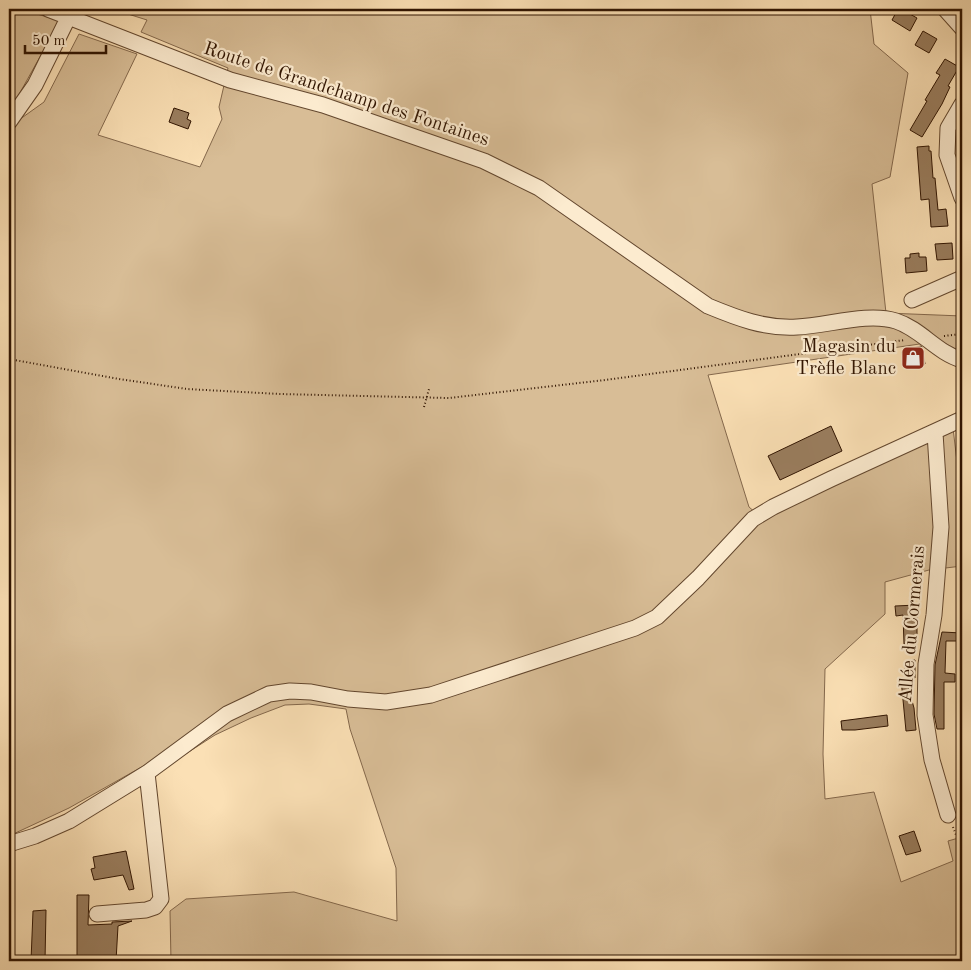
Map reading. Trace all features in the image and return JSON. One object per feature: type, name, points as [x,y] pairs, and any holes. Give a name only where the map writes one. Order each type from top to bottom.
[{"type":"street","name":"Route de Grandchamp des Fontaines","points":[[48,9],[230,80],[323,105],[484,161],[539,188],[708,306],[737,318],[767,326],[797,328],[882,318],[896,321],[942,351],[962,360]]},
{"type":"street","points":[[945,9],[962,28]]},
{"type":"street","points":[[9,122],[34,85],[69,16]]},
{"type":"street","points":[[962,104],[948,128],[947,155],[962,198]]},
{"type":"street","points":[[912,300],[962,278]]},
{"type":"street","points":[[9,844],[35,836],[69,821],[147,773],[227,714],[268,694],[290,691],[311,692],[348,699],[386,702],[431,694],[636,628],[657,617],[698,578],[752,519],[823,483],[962,420]]},
{"type":"street","name":"Allée du Cormerais","points":[[935,433],[941,527],[934,616],[926,664],[925,715],[932,760],[948,815]]},
{"type":"street","points":[[97,914],[146,910],[155,907],[161,899],[147,773]]},
{"type":"path","points":[[9,359],[119,379],[188,389],[280,394],[449,398],[605,380],[923,337]]},
{"type":"path","points":[[424,407],[429,389]]},
{"type":"path","points":[[948,815],[962,851]]},
{"type":"shaded area","points":[[9,9],[21,9],[60,21],[17,98],[9,108]]},
{"type":"shaded area","points":[[132,9],[870,9],[874,44],[908,73],[890,177],[872,184],[886,313],[962,316],[962,352],[940,341],[708,375],[749,507],[763,519],[953,428],[962,504],[962,566],[929,570],[885,582],[885,614],[825,669],[823,754],[825,799],[874,792],[901,882],[953,861],[948,841],[962,837],[962,961],[171,961],[170,911],[186,899],[294,892],[397,921],[396,868],[350,729],[346,709],[309,704],[285,705],[251,718],[215,735],[156,773],[154,760],[69,808],[9,836],[9,132],[16,122],[44,102],[79,34],[137,54],[98,135],[200,167],[222,119],[219,107],[228,68],[141,32],[147,20],[128,14]]},
{"type":"building","points":[[898,9],[917,18],[910,31],[892,20]]},
{"type":"building","points":[[923,31],[937,39],[929,53],[915,45]]},
{"type":"building","points":[[945,59],[959,67],[948,86],[950,87],[942,104],[922,137],[910,130],[940,75],[936,73]]},
{"type":"building","points":[[174,108],[189,113],[187,119],[191,121],[188,129],[169,122]]},
{"type":"building","points":[[929,146],[938,210],[946,209],[948,226],[931,227],[929,199],[921,200],[917,147]]},
{"type":"building","points":[[952,243],[953,259],[937,260],[935,244]]},
{"type":"building","points":[[919,253],[919,257],[926,257],[927,271],[906,273],[905,258],[910,258],[910,254]]},
{"type":"building","name":"Magasin du Trèfle Blanc","points":[[921,346],[925,364],[904,365],[902,352],[913,351],[913,348]]},
{"type":"building","points":[[831,426],[842,451],[780,480],[768,456]]},
{"type":"building","points":[[917,605],[917,643],[904,644],[903,615],[896,616],[895,606]]},
{"type":"building","points":[[942,632],[962,633],[962,641],[946,641],[945,673],[955,674],[955,682],[944,682],[944,729],[937,729],[934,714],[935,665]]},
{"type":"building","points":[[915,660],[915,678],[906,679],[914,708],[916,730],[906,731],[901,679],[905,678],[905,661]]},
{"type":"building","points":[[887,715],[888,726],[842,730],[841,721]]},
{"type":"building","points":[[914,831],[921,851],[906,855],[899,836]]},
{"type":"building","points":[[126,851],[134,889],[129,890],[123,875],[94,880],[91,869],[95,868],[93,857]]},
{"type":"building","points":[[77,895],[89,895],[88,925],[132,921],[118,926],[116,961],[77,961]]},
{"type":"building","points":[[46,910],[45,961],[31,961],[33,911]]},
{"type":"place","name":"Magasin du Trèfle Blanc","points":[[913,358]]}]
